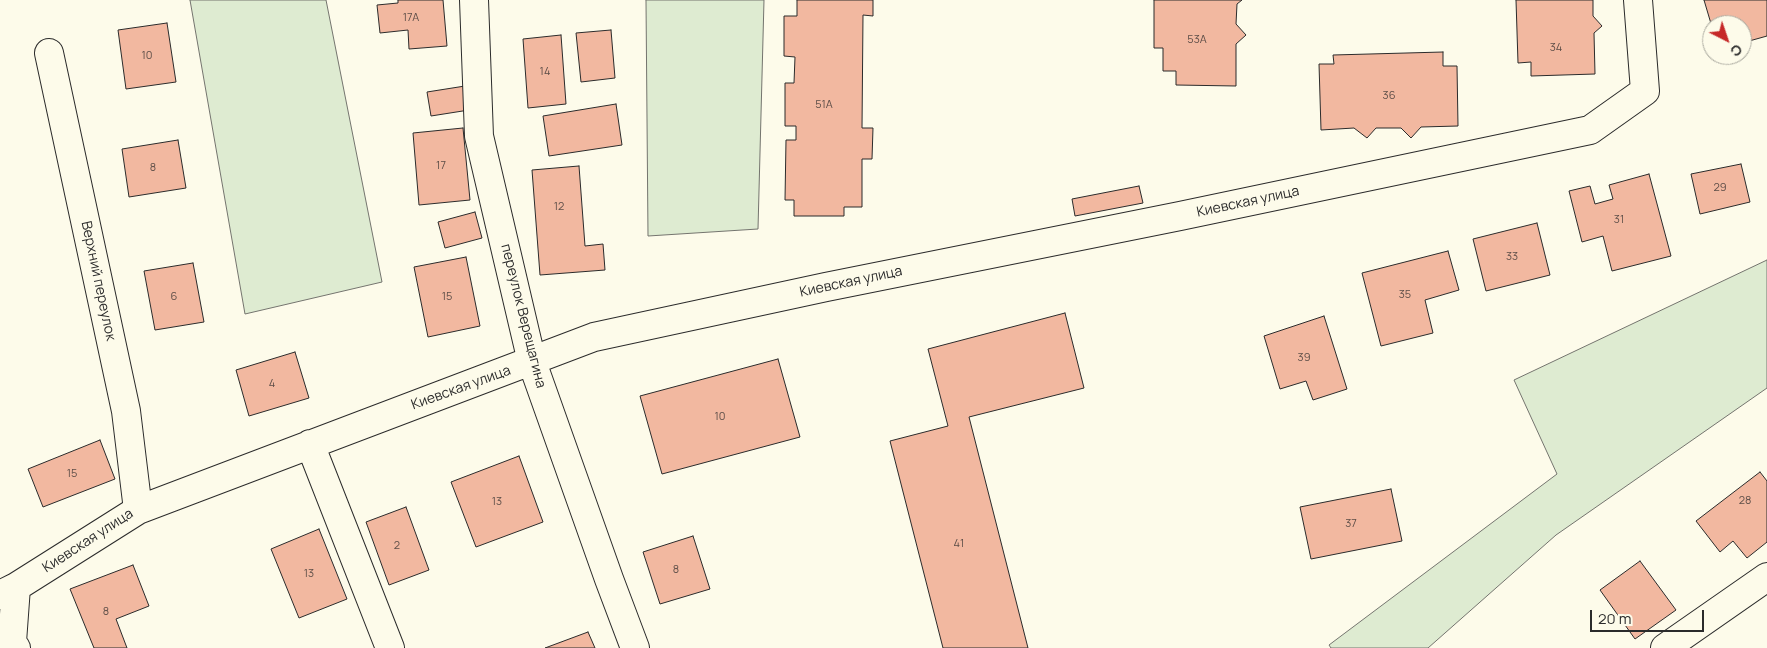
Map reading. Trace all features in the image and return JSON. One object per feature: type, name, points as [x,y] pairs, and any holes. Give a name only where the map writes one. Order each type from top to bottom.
[{"type":"street","name":"переулок Верещагина","points":[[474,0],[479,136],[532,362],[635,648]]},
{"type":"street","name":"Киевская улица","points":[[8,591],[138,510],[594,337],[835,285],[1180,216],[1590,130],[1645,91],[1638,0]]},
{"type":"street","name":"Верхний переулок","points":[[49,53],[126,411],[138,510]]},
{"type":"street","points":[[310,444],[390,648]]},
{"type":"street","points":[[1666,648],[1767,577]]},
{"type":"street","points":[[8,591],[12,642],[16,648]]},
{"type":"green space","points":[[190,0],[326,0],[382,282],[245,314]]},
{"type":"green space","points":[[646,0],[764,0],[758,229],[648,236]]},
{"type":"green space","points":[[1767,260],[1767,388],[1556,535],[1428,648],[1331,648],[1329,645],[1557,474],[1514,380]]},
{"type":"building","points":[[398,0],[443,0],[447,46],[409,49],[408,30],[380,33],[377,5],[398,3]]},
{"type":"building","points":[[797,0],[873,0],[873,16],[863,15],[862,128],[873,128],[872,159],[862,159],[862,207],[844,207],[844,216],[794,216],[794,200],[785,200],[786,140],[796,140],[796,126],[785,126],[785,83],[794,83],[795,57],[784,56],[784,16],[797,16]]},
{"type":"building","points":[[1154,0],[1242,0],[1237,4],[1236,24],[1246,35],[1236,44],[1236,86],[1176,85],[1176,71],[1163,71],[1163,48],[1154,48]]},
{"type":"building","points":[[1516,0],[1593,0],[1593,16],[1602,26],[1594,33],[1595,74],[1531,76],[1531,62],[1518,63]]},
{"type":"building","points":[[1704,0],[1767,0],[1767,36],[1752,40],[1752,15],[1708,15]]},
{"type":"building","points":[[167,23],[176,82],[126,89],[118,30]]},
{"type":"building","points":[[611,30],[615,78],[581,82],[576,33]]},
{"type":"building","points":[[561,35],[566,104],[528,108],[523,39]]},
{"type":"building","points":[[1443,52],[1443,66],[1457,66],[1458,126],[1421,127],[1411,138],[1401,128],[1376,128],[1367,138],[1354,128],[1321,130],[1319,64],[1334,64],[1333,55]]},
{"type":"building","points":[[465,86],[469,110],[431,116],[427,92]]},
{"type":"building","points":[[616,104],[622,145],[549,156],[543,116]]},
{"type":"building","points":[[463,128],[470,200],[419,205],[413,133]]},
{"type":"building","points":[[178,140],[186,188],[129,197],[122,149]]},
{"type":"building","points":[[1741,164],[1750,202],[1700,214],[1691,174]]},
{"type":"building","points":[[579,166],[585,246],[603,244],[605,270],[540,275],[532,170]]},
{"type":"building","points":[[1649,174],[1671,256],[1612,271],[1603,236],[1582,242],[1569,191],[1590,186],[1595,204],[1613,199],[1609,185]]},
{"type":"building","points":[[1139,186],[1143,203],[1075,216],[1072,199]]},
{"type":"building","points":[[475,212],[482,238],[445,248],[438,222]]},
{"type":"building","points":[[1537,223],[1550,275],[1486,291],[1473,239]]},
{"type":"building","points":[[1448,251],[1459,290],[1425,300],[1433,333],[1381,346],[1362,273]]},
{"type":"building","points":[[466,257],[480,326],[428,337],[414,267]]},
{"type":"building","points":[[193,263],[204,322],[155,330],[144,271]]},
{"type":"building","points":[[1065,313],[1084,388],[969,417],[1028,648],[943,648],[890,441],[948,426],[928,349]]},
{"type":"building","points":[[1324,316],[1347,389],[1313,400],[1306,381],[1280,389],[1264,336]]},
{"type":"building","points":[[295,352],[309,398],[249,416],[236,370]]},
{"type":"building","points":[[778,359],[800,437],[662,474],[640,396]]},
{"type":"building","points":[[100,440],[115,479],[43,507],[28,469]]},
{"type":"building","points":[[519,456],[543,522],[476,547],[451,482]]},
{"type":"building","points":[[1760,472],[1767,481],[1767,542],[1747,558],[1733,541],[1720,552],[1696,521]]},
{"type":"building","points":[[1391,489],[1402,541],[1311,559],[1300,507]]},
{"type":"building","points":[[406,507],[429,570],[389,585],[366,522]]},
{"type":"building","points":[[319,529],[347,599],[299,618],[271,549]]},
{"type":"building","points":[[693,536],[710,589],[660,604],[643,552]]},
{"type":"building","points":[[1640,561],[1676,610],[1635,639],[1600,590]]},
{"type":"building","points":[[133,565],[149,606],[116,619],[127,648],[94,648],[70,589]]},
{"type":"building","points":[[588,632],[595,648],[545,648]]}]
